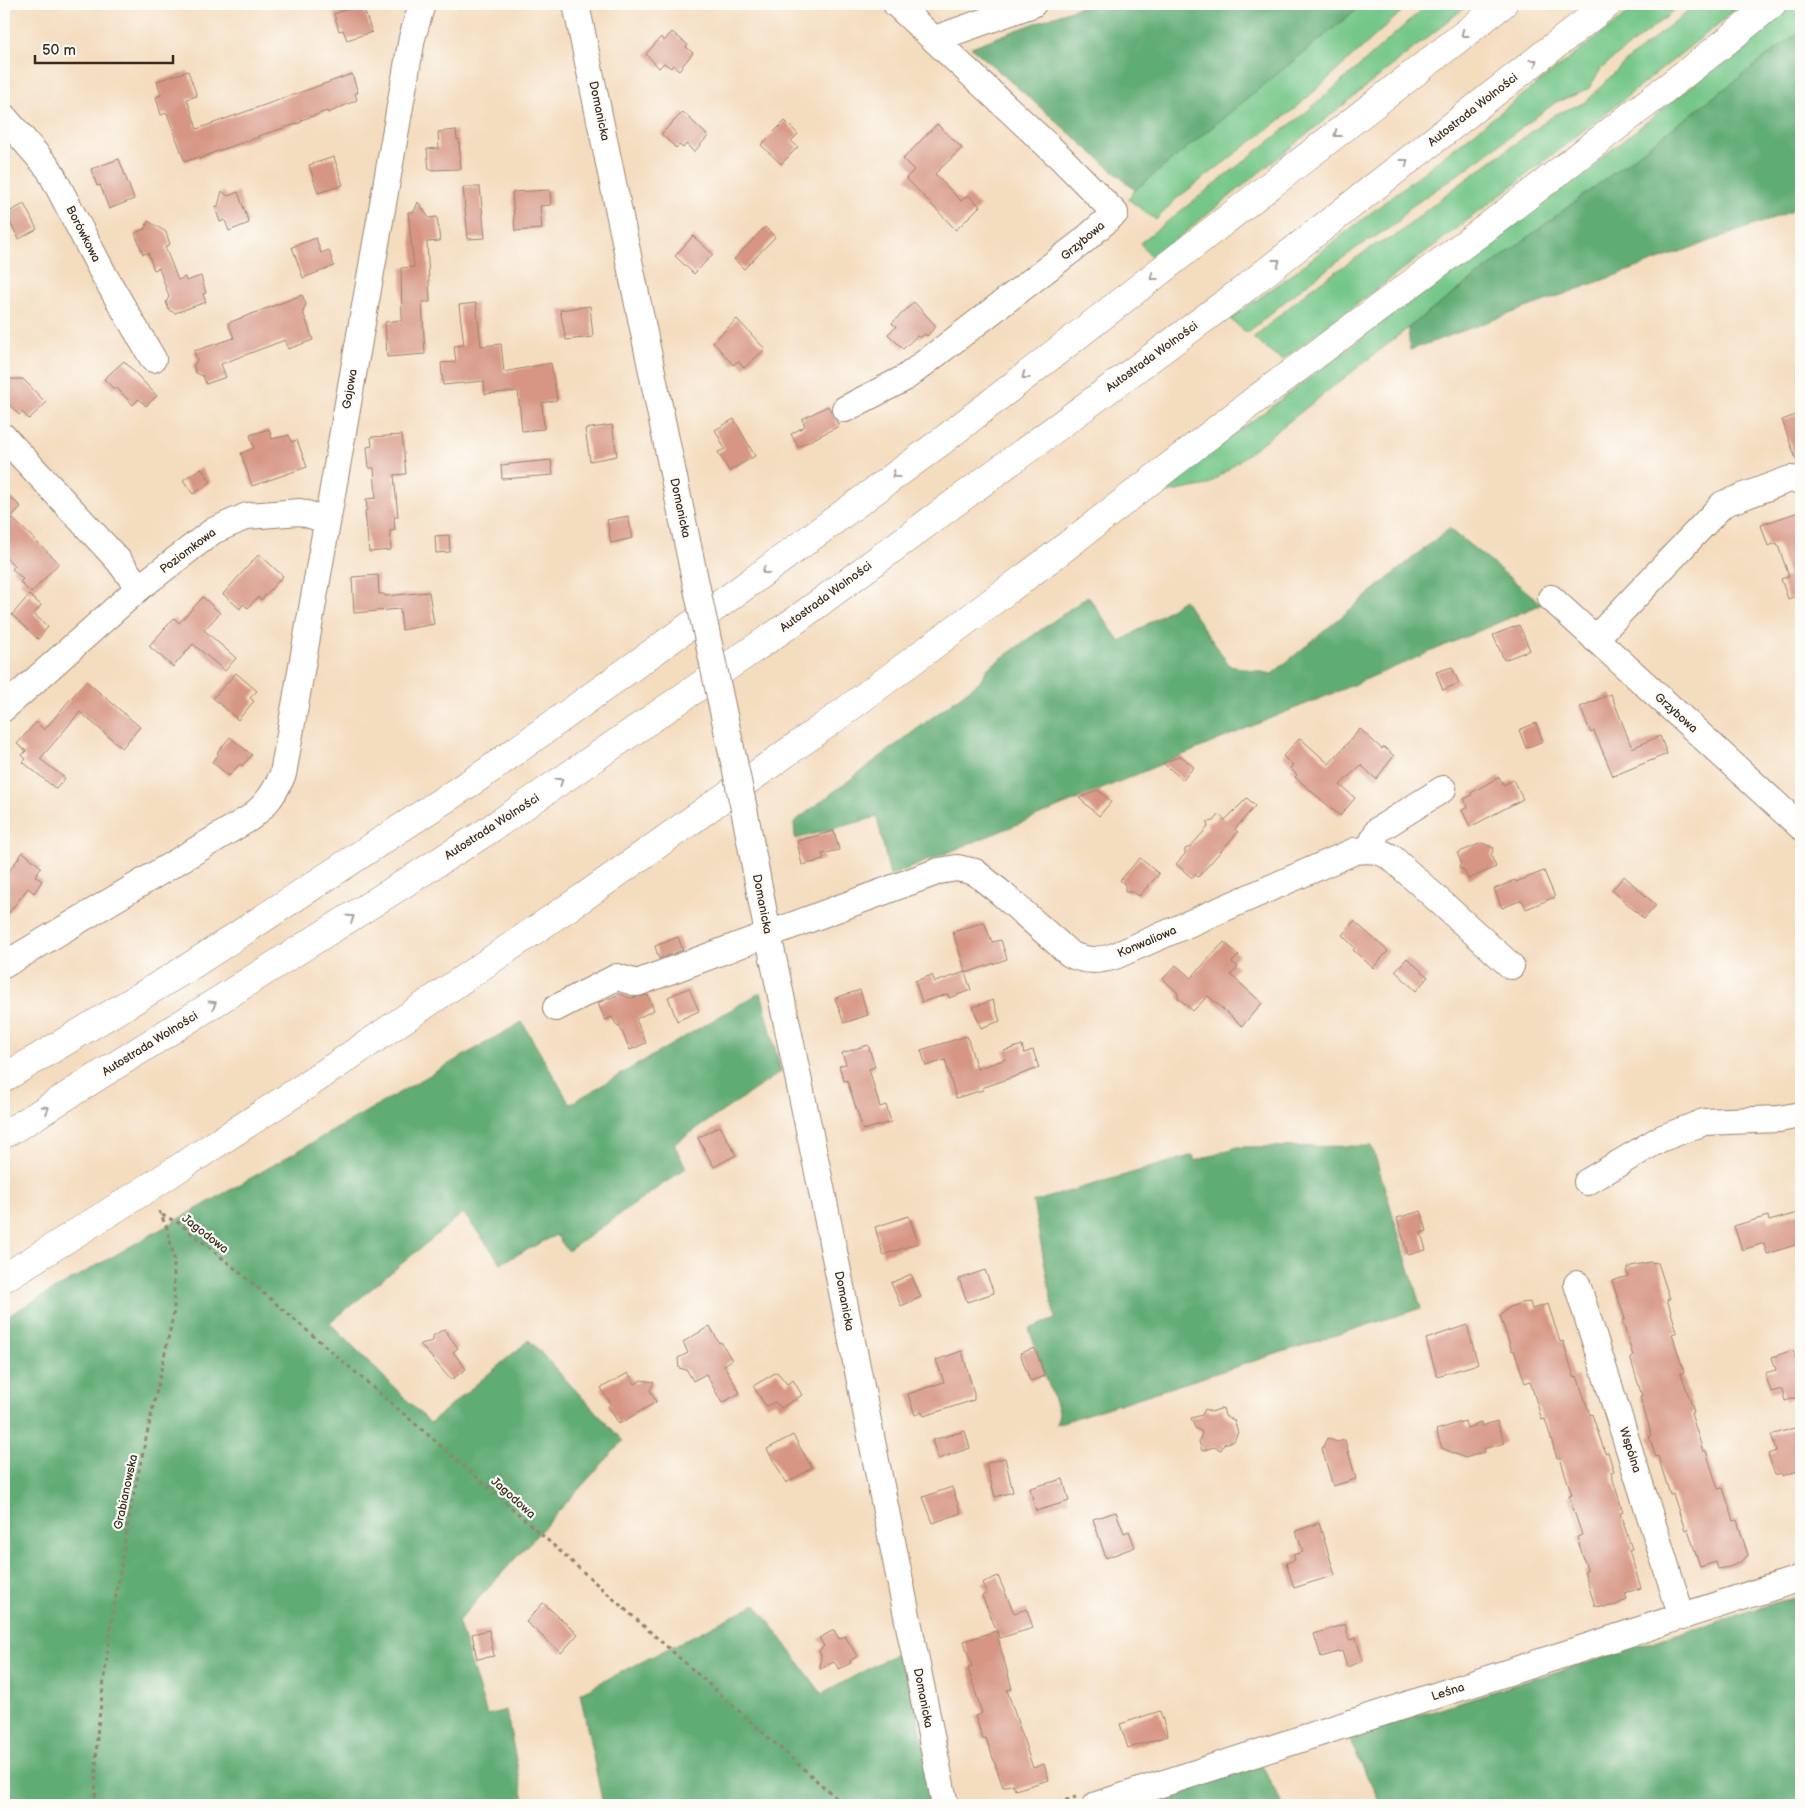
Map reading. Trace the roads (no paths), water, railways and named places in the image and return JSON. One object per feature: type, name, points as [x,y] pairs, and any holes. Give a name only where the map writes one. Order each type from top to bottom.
[{"type":"main road","points":[[4,1078],[186,969],[485,773],[741,589],[942,441],[1503,4]]},
{"type":"main road","name":"Autostrada Wolności","points":[[4,1134],[486,832],[796,620],[1239,293],[1608,4]]},
{"type":"main road","points":[[4,1278],[145,1190],[310,1083],[588,894],[830,722],[1055,555],[1259,398],[1486,228],[1772,4]]},
{"type":"street","name":"Gajowa","points":[[4,965],[250,818],[273,796],[283,774],[412,38],[422,4]]},
{"type":"street","name":"Domanicka","points":[[576,4],[744,809],[945,1805]]},
{"type":"street","name":"Grzybowa","points":[[845,409],[905,378],[1081,244],[1115,214],[1061,158],[896,4]]},
{"type":"street","points":[[935,39],[1033,4]]},
{"type":"street","name":"Borówkowa","points":[[4,117],[49,169],[104,275],[153,358]]},
{"type":"street","points":[[4,437],[118,560],[139,588]]},
{"type":"street","points":[[1595,639],[1723,504],[1790,479],[1801,480]]},
{"type":"street","name":"Poziomkowa","points":[[5,704],[139,588],[213,531],[246,516],[300,512],[327,520]]},
{"type":"street","name":"Grzybowa","points":[[1551,598],[1801,827]]},
{"type":"street","points":[[1443,789],[1378,830],[1369,849],[1382,852],[1392,858],[1511,966]]},
{"type":"street","name":"Konwaliowa","points":[[556,1008],[617,978],[637,983],[939,871],[956,868],[975,872],[1070,954],[1091,961],[1116,956],[1355,851],[1369,849]]},
{"type":"street","points":[[1587,1182],[1660,1139],[1704,1122],[1779,1119],[1801,1115]]},
{"type":"street","name":"Wspólna","points":[[1577,1284],[1682,1617]]},
{"type":"street","name":"Leśna","points":[[1096,1805],[1801,1578]]}]
